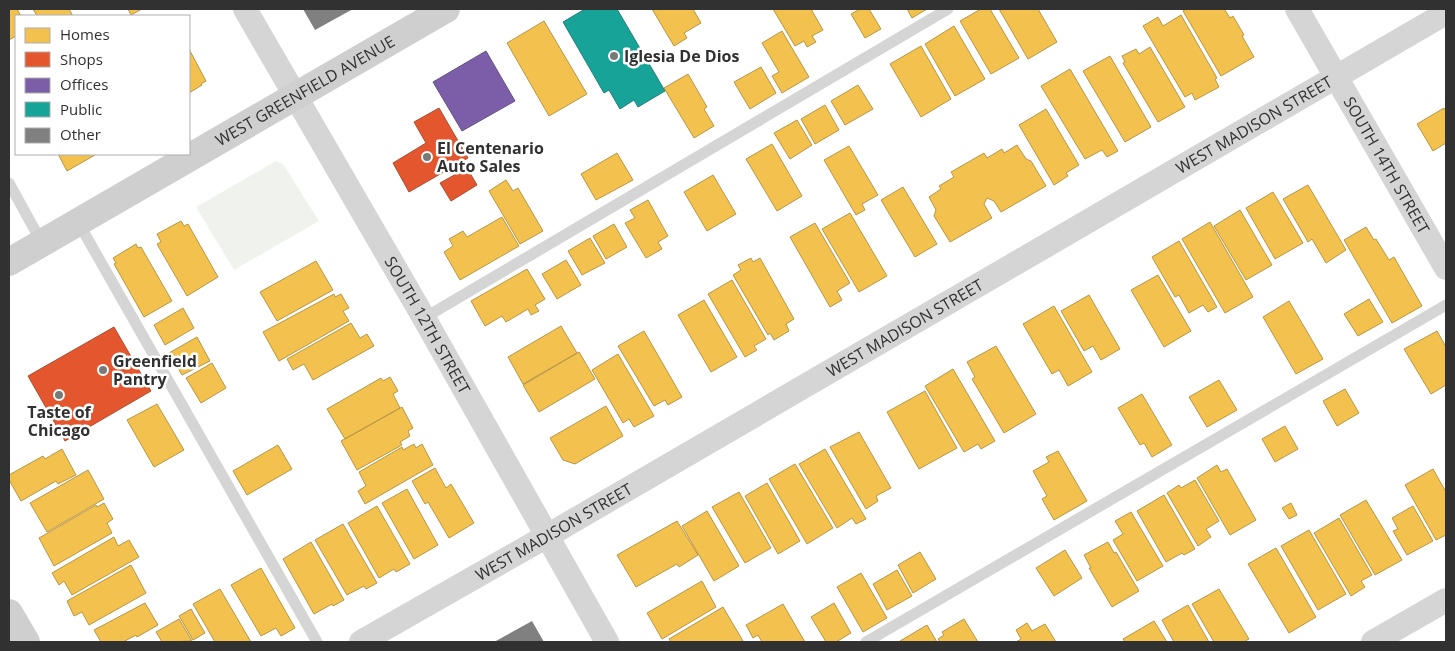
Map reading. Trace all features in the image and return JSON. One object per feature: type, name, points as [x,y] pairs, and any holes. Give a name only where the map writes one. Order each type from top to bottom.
[{"type":"main road","name":"WEST GREENFIELD AVENUE","points":[[9,262],[446,9]]},
{"type":"main road","points":[[9,613],[26,642]]},
{"type":"street","name":"SOUTH 12TH STREET","points":[[246,9],[424,318],[607,642]]},
{"type":"street","name":"SOUTH 14TH STREET","points":[[1297,9],[1446,268]]},
{"type":"street","name":"WEST MADISON STREET","points":[[361,642],[547,536],[1446,13]]},
{"type":"street","points":[[1372,642],[1446,600]]},
{"type":"lane","points":[[424,318],[948,9]]},
{"type":"lane","points":[[9,183],[42,243]]},
{"type":"lane","points":[[78,222],[317,642]]},
{"type":"lane","points":[[866,642],[1446,305]]},
{"type":"shaded area","points":[[276,161],[283,164],[319,221],[234,270],[196,207]]},
{"type":"building: Homes","points":[[9,9],[17,9],[20,15],[15,15],[15,37],[9,40]]},
{"type":"building: Homes","points":[[33,9],[69,9],[72,15],[36,15]]},
{"type":"building: Homes","points":[[128,9],[142,9],[131,15]]},
{"type":"building: Homes","points":[[652,9],[693,9],[701,23],[684,33],[687,38],[674,46]]},
{"type":"building: Homes","points":[[773,9],[811,9],[823,30],[812,36],[816,42],[807,47],[804,41],[795,46]]},
{"type":"building: Homes","points":[[860,9],[869,9],[881,29],[865,38],[851,14]]},
{"type":"building: Homes","points":[[907,9],[927,9],[912,18]]},
{"type":"building: Homes","points":[[981,9],[990,9],[1019,58],[991,74],[960,21]]},
{"type":"building: Homes","points":[[999,9],[1038,9],[1057,42],[1028,59]]},
{"type":"building: Homes","points":[[1186,9],[1227,9],[1225,10],[1230,18],[1233,16],[1254,57],[1221,76],[1183,11]]},
{"type":"building: Homes","points":[[1181,15],[1217,78],[1215,79],[1219,87],[1195,100],[1192,93],[1185,97],[1143,26],[1158,17],[1163,26]]},
{"type":"building: Homes","points":[[544,21],[587,94],[549,116],[507,43]]},
{"type":"building: Homes","points":[[954,26],[985,79],[955,96],[925,44]]},
{"type":"building: Homes","points":[[782,31],[809,77],[782,93],[772,76],[779,72],[762,43]]},
{"type":"building: Homes","points":[[921,46],[951,99],[921,117],[890,64]]},
{"type":"building: Homes","points":[[1150,47],[1185,107],[1158,122],[1123,63],[1125,62],[1122,56],[1136,49],[1139,54]]},
{"type":"building: Homes","points":[[190,51],[206,81],[190,92]]},
{"type":"building: Homes","points":[[1110,56],[1151,127],[1125,142],[1083,71]]},
{"type":"building: Homes","points":[[761,67],[776,93],[750,109],[734,82]]},
{"type":"building: Homes","points":[[1070,69],[1118,151],[1107,157],[1102,150],[1085,159],[1041,86]]},
{"type":"building: Homes","points":[[688,74],[707,107],[704,109],[714,126],[694,138],[664,88]]},
{"type":"building: Homes","points":[[858,85],[873,109],[845,125],[831,101]]},
{"type":"building: Homes","points":[[825,105],[839,130],[815,144],[801,119]]},
{"type":"building: Homes","points":[[1444,108],[1446,111],[1446,143],[1433,151],[1417,124]]},
{"type":"building: Homes","points":[[1046,109],[1079,165],[1066,173],[1068,176],[1054,185],[1019,125]]},
{"type":"building: Homes","points":[[797,120],[812,145],[790,159],[774,133]]},
{"type":"building: Homes","points":[[772,144],[802,196],[777,211],[746,159]]},
{"type":"building: Homes","points":[[1017,145],[1026,159],[1031,161],[1046,186],[1001,212],[994,201],[987,198],[984,204],[992,218],[950,242],[934,216],[936,210],[929,197],[941,189],[939,186],[954,177],[951,172],[984,153],[987,158],[1002,149],[1004,153]]},
{"type":"building: Homes","points":[[849,146],[878,195],[862,204],[865,210],[856,215],[824,160]]},
{"type":"building: Homes","points":[[617,153],[633,180],[596,200],[581,174]]},
{"type":"building: Homes","points":[[59,155],[95,155],[67,171]]},
{"type":"building: Homes","points":[[713,175],[736,214],[707,231],[684,192]]},
{"type":"building: Homes","points":[[506,180],[513,191],[518,188],[543,231],[520,244],[489,191]]},
{"type":"building: Homes","points":[[1308,185],[1346,250],[1326,263],[1312,239],[1308,242],[1283,199]]},
{"type":"building: Homes","points":[[903,187],[937,244],[915,257],[881,200]]},
{"type":"building: Homes","points":[[1273,192],[1303,243],[1275,259],[1246,208]]},
{"type":"building: Homes","points":[[648,200],[668,236],[658,242],[662,249],[646,258],[625,223],[635,218],[630,210]]},
{"type":"building: Homes","points":[[1240,210],[1272,265],[1246,280],[1214,226]]},
{"type":"building: Homes","points":[[850,213],[887,276],[859,292],[822,229]]},
{"type":"building: Homes","points":[[502,217],[519,246],[460,280],[444,252],[453,246],[449,239],[463,231],[467,237]]},
{"type":"building: Homes","points":[[181,221],[184,226],[188,224],[218,277],[187,296],[157,244],[161,242],[157,234]]},
{"type":"building: Homes","points":[[1210,222],[1253,297],[1225,313],[1182,239]]},
{"type":"building: Homes","points":[[815,223],[850,283],[837,291],[842,300],[830,307],[790,237]]},
{"type":"building: Homes","points":[[614,224],[627,247],[606,259],[593,236]]},
{"type":"building: Homes","points":[[1366,227],[1389,260],[1394,257],[1422,306],[1392,323],[1344,240]]},
{"type":"building: Homes","points":[[590,238],[605,263],[582,275],[568,251]]},
{"type":"building: Homes","points":[[1179,241],[1217,307],[1208,312],[1203,305],[1189,313],[1179,295],[1175,297],[1152,257]]},
{"type":"building: Homes","points":[[136,244],[138,248],[141,247],[172,301],[144,317],[114,264],[116,263],[113,258]]},
{"type":"building: Homes","points":[[751,258],[753,262],[760,258],[794,319],[786,324],[789,331],[774,340],[770,333],[768,335],[733,275],[741,270],[738,265]]},
{"type":"building: Homes","points":[[566,260],[581,285],[557,299],[542,274]]},
{"type":"building: Homes","points":[[316,261],[333,290],[277,321],[260,292]]},
{"type":"building: Homes","points":[[527,269],[545,299],[535,305],[539,311],[531,315],[528,309],[506,322],[502,316],[485,326],[471,301]]},
{"type":"building: Homes","points":[[1158,275],[1191,331],[1164,347],[1131,290]]},
{"type":"building: Homes","points":[[732,280],[766,339],[754,346],[757,350],[745,357],[708,294]]},
{"type":"building: Homes","points":[[334,294],[335,297],[341,294],[349,308],[343,311],[349,321],[279,361],[263,332]]},
{"type":"building: Homes","points":[[1089,295],[1120,349],[1101,360],[1093,346],[1084,351],[1061,311]]},
{"type":"building: Homes","points":[[1369,299],[1383,322],[1358,336],[1344,314]]},
{"type":"building: Homes","points":[[704,300],[737,357],[711,372],[678,315]]},
{"type":"building: Homes","points":[[1289,301],[1323,359],[1296,374],[1263,317]]},
{"type":"building: Homes","points":[[1054,306],[1092,372],[1068,386],[1059,370],[1052,374],[1023,324]]},
{"type":"building: Homes","points":[[183,308],[194,328],[165,345],[154,325]]},
{"type":"building: Homes","points":[[351,323],[360,338],[367,334],[374,346],[313,380],[304,364],[293,370],[287,359]]},
{"type":"building: Homes","points":[[561,326],[577,353],[523,384],[508,357]]},
{"type":"building: Homes","points":[[644,331],[682,397],[668,405],[665,400],[654,406],[618,346]]},
{"type":"building: Homes","points":[[1437,331],[1446,347],[1446,385],[1431,394],[1404,349]]},
{"type":"building: Homes","points":[[197,337],[210,361],[182,375],[169,353]]},
{"type":"building: Homes","points":[[996,346],[1036,414],[1004,433],[972,379],[975,377],[967,362]]},
{"type":"building: Homes","points":[[579,352],[595,379],[539,412],[523,385]]},
{"type":"building: Homes","points":[[618,354],[654,416],[634,427],[629,419],[623,423],[592,370]]},
{"type":"building: Homes","points":[[212,363],[226,388],[201,403],[186,378]]},
{"type":"building: Homes","points":[[953,369],[995,441],[981,449],[978,444],[964,452],[925,386]]},
{"type":"building: Homes","points":[[390,377],[398,391],[393,394],[400,408],[345,439],[327,409],[381,378],[383,381]]},
{"type":"building: Homes","points":[[1219,380],[1237,410],[1207,427],[1189,397]]},
{"type":"building: Homes","points":[[1345,389],[1359,413],[1337,426],[1323,401]]},
{"type":"building: Homes","points":[[925,391],[957,448],[919,469],[887,412]]},
{"type":"building: Homes","points":[[1142,394],[1172,445],[1152,457],[1144,443],[1140,445],[1118,408]]},
{"type":"building: Homes","points":[[157,404],[184,450],[154,467],[127,420]]},
{"type":"building: Homes","points":[[606,406],[623,436],[575,464],[563,460],[550,438]]},
{"type":"building: Homes","points":[[402,407],[413,428],[408,431],[410,436],[400,442],[402,445],[357,470],[341,441]]},
{"type":"building: Homes","points":[[1285,426],[1298,449],[1275,462],[1262,439]]},
{"type":"building: Homes","points":[[859,432],[891,488],[876,496],[878,501],[866,509],[830,447]]},
{"type":"building: Homes","points":[[414,444],[416,448],[422,444],[433,465],[365,504],[358,491],[366,486],[359,472],[402,447],[403,450]]},
{"type":"building: Homes","points":[[278,445],[292,469],[247,495],[233,471]]},
{"type":"building: Homes","points":[[62,449],[76,475],[58,484],[56,481],[21,501],[9,480],[9,475],[43,456],[45,459]]},
{"type":"building: Homes","points":[[825,449],[866,519],[856,524],[852,518],[837,528],[799,464]]},
{"type":"building: Homes","points":[[1058,451],[1087,501],[1054,520],[1042,499],[1047,496],[1033,471],[1049,462],[1046,457]]},
{"type":"building: Homes","points":[[795,464],[833,528],[807,544],[769,479]]},
{"type":"building: Homes","points":[[1217,465],[1221,472],[1227,469],[1256,520],[1230,535],[1197,478]]},
{"type":"building: Homes","points":[[435,468],[446,488],[451,484],[474,523],[449,538],[428,502],[425,504],[412,481]]},
{"type":"building: Homes","points":[[1433,469],[1446,492],[1446,535],[1436,540],[1405,485]]},
{"type":"building: Homes","points":[[88,470],[104,499],[47,532],[30,503]]},
{"type":"building: Homes","points":[[1195,480],[1219,521],[1206,529],[1211,537],[1198,546],[1167,493],[1179,485],[1181,488]]},
{"type":"building: Homes","points":[[767,483],[800,541],[778,554],[745,496]]},
{"type":"building: Homes","points":[[407,489],[438,545],[414,559],[382,503]]},
{"type":"building: Homes","points":[[739,492],[771,548],[745,563],[712,507]]},
{"type":"building: Homes","points":[[1164,495],[1195,549],[1184,555],[1182,553],[1166,562],[1137,511]]},
{"type":"building: Homes","points":[[1366,500],[1402,560],[1375,575],[1340,515]]},
{"type":"building: Homes","points":[[104,503],[113,519],[107,523],[112,533],[54,566],[39,538],[96,505],[97,507]]},
{"type":"building: Homes","points":[[1291,503],[1297,515],[1289,519],[1282,508]]},
{"type":"building: Homes","points":[[377,506],[410,564],[396,572],[394,569],[379,578],[348,523]]},
{"type":"building: Homes","points":[[1413,506],[1433,541],[1407,555],[1393,531],[1398,529],[1392,518]]},
{"type":"building: Homes","points":[[707,511],[739,566],[714,581],[682,526]]},
{"type":"building: Homes","points":[[1131,512],[1163,566],[1137,581],[1113,540],[1123,534],[1115,521]]},
{"type":"building: Homes","points":[[1339,518],[1372,575],[1361,581],[1365,587],[1351,596],[1314,533]]},
{"type":"building: Homes","points":[[677,521],[698,555],[679,567],[677,564],[636,587],[617,555]]},
{"type":"building: Homes","points":[[343,524],[377,583],[366,589],[364,586],[347,595],[315,540]]},
{"type":"building: Homes","points":[[1309,530],[1346,594],[1318,610],[1281,546]]},
{"type":"building: Homes","points":[[114,537],[118,546],[129,540],[139,557],[72,595],[64,581],[59,585],[52,573]]},
{"type":"building: Homes","points":[[311,542],[344,600],[314,614],[283,559]]},
{"type":"building: Homes","points":[[1108,542],[1139,591],[1112,607],[1089,568],[1091,568],[1084,555]]},
{"type":"building: Homes","points":[[1276,548],[1316,617],[1289,633],[1248,564]]},
{"type":"building: Homes","points":[[1065,550],[1082,578],[1054,596],[1036,568]]},
{"type":"building: Homes","points":[[920,552],[936,579],[913,593],[898,565]]},
{"type":"building: Homes","points":[[131,565],[146,593],[89,625],[82,612],[74,616],[67,601]]},
{"type":"building: Homes","points":[[261,568],[295,628],[281,636],[276,628],[261,636],[231,585]]},
{"type":"building: Homes","points":[[897,570],[912,596],[887,610],[873,584]]},
{"type":"building: Homes","points":[[861,573],[887,618],[863,632],[837,587]]},
{"type":"building: Homes","points":[[702,581],[716,607],[662,639],[647,613]]},
{"type":"building: Homes","points":[[220,589],[251,642],[215,642],[193,604]]},
{"type":"building: Homes","points":[[1219,589],[1249,639],[1246,642],[1214,642],[1192,604]]},
{"type":"building: Homes","points":[[145,603],[158,625],[137,637],[136,635],[123,642],[101,642],[94,630]]},
{"type":"building: Homes","points":[[834,603],[851,633],[836,642],[826,642],[811,617]]},
{"type":"building: Homes","points":[[783,604],[805,642],[762,642],[758,635],[753,638],[746,625]]},
{"type":"building: Homes","points":[[1188,605],[1209,642],[1174,642],[1162,620]]},
{"type":"building: Homes","points":[[723,607],[743,641],[671,642],[669,639]]},
{"type":"building: Homes","points":[[191,609],[205,633],[193,640],[179,616]]},
{"type":"building: Homes","points":[[179,619],[192,641],[162,642],[156,632]]},
{"type":"building: Homes","points":[[964,619],[978,642],[940,642],[938,639],[944,635],[942,632]]},
{"type":"building: Homes","points":[[1154,621],[1167,642],[1125,642],[1123,639]]},
{"type":"building: Homes","points":[[1027,623],[1032,631],[1045,624],[1056,642],[1016,642],[1021,639],[1016,630]]},
{"type":"building: Homes","points":[[927,625],[937,642],[900,641]]},
{"type":"building: Shops","points":[[439,108],[468,158],[409,192],[393,163],[426,143],[414,122]]},
{"type":"building: Shops","points":[[467,168],[477,185],[451,201],[440,183]]},
{"type":"building: Shops","points":[[114,327],[151,391],[65,441],[28,376]]},
{"type":"building: Offices","points":[[486,51],[515,101],[462,131],[433,82]]},
{"type":"building: Public","name":"Iglesia De Dios","points":[[585,9],[617,9],[665,91],[638,107],[634,100],[620,109],[609,90],[604,93],[563,22]]},
{"type":"building: Other","points":[[303,9],[353,9],[315,30]]},
{"type":"building: Other","points":[[532,621],[544,642],[494,642]]},
{"type":"place","name":"Iglesia De Dios","points":[[614,56]]},
{"type":"place","name":"El Centenario Auto Sales","points":[[427,157]]},
{"type":"place","name":"Greenfield Pantry","points":[[103,370]]},
{"type":"place","name":"Taste of Chicago","points":[[59,395]]}]
